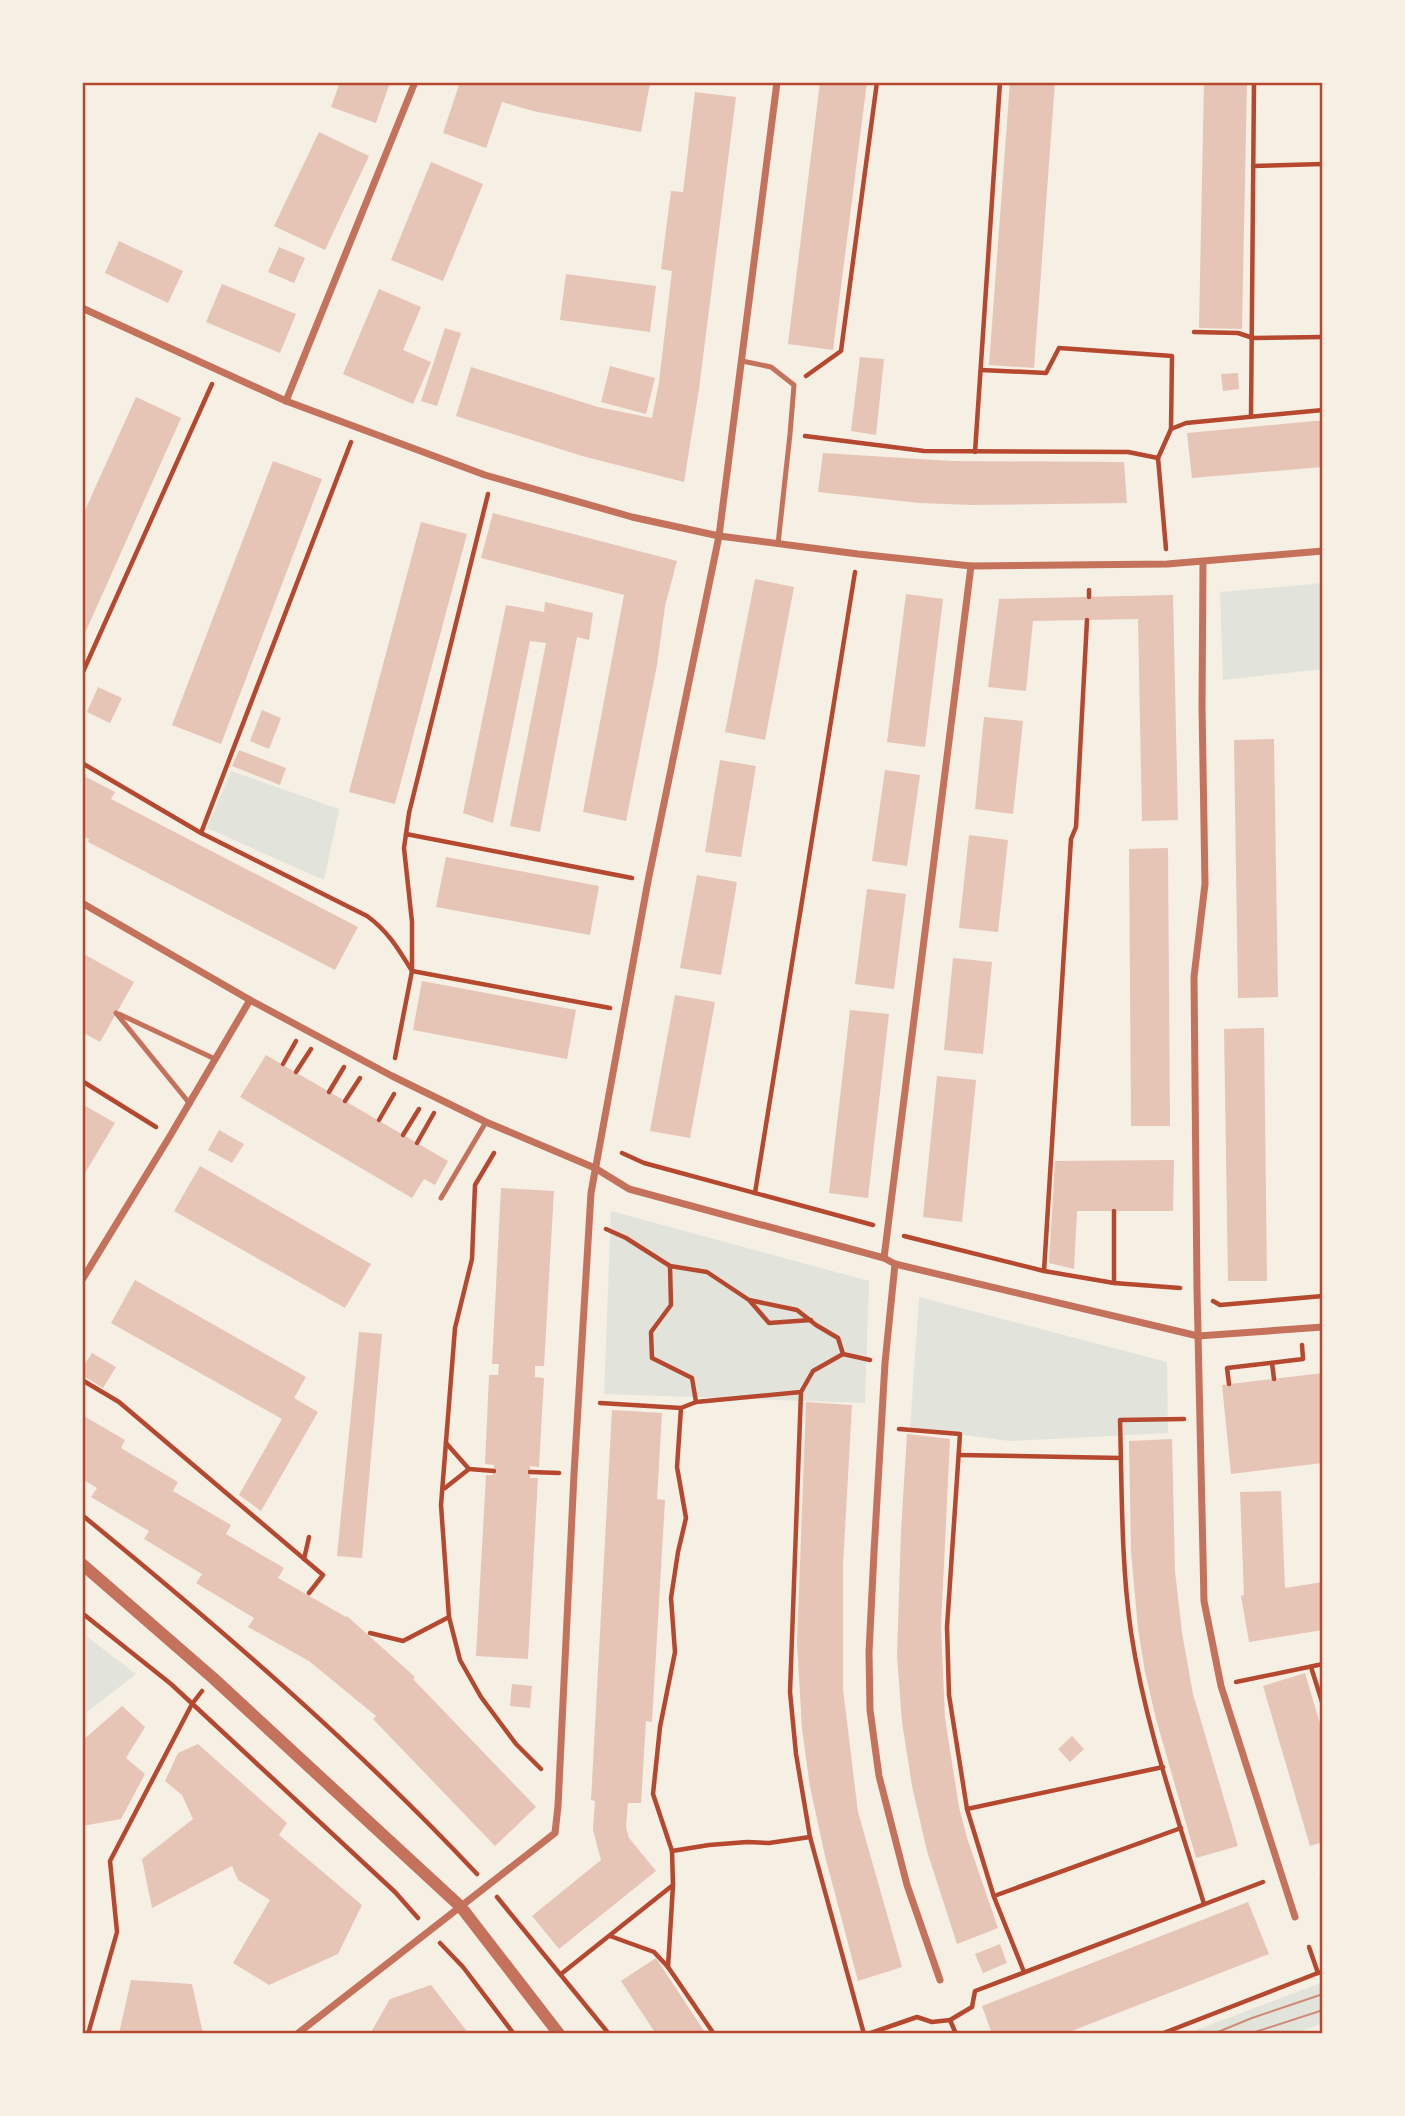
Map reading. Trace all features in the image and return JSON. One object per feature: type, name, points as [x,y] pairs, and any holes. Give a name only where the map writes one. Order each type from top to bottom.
[{"type":"street","points":[[286,401],[415,82]]},
{"type":"street","points":[[297,2034],[555,1833],[591,1193],[648,881],[719,536],[777,82]]},
{"type":"street","points":[[82,308],[286,401],[492,477],[632,517],[719,536],[971,566],[1167,564],[1323,551]]},
{"type":"street","points":[[1203,562],[1205,884],[1194,977],[1204,1601],[1221,1686],[1295,1917]]},
{"type":"street","points":[[884,1258],[971,566]]},
{"type":"street","points":[[82,902],[250,1000],[392,1076],[486,1122],[595,1168],[629,1189],[884,1258],[895,1264],[1198,1336],[1323,1327]]},
{"type":"street","points":[[82,1280],[250,1000]]},
{"type":"street","points":[[895,1264],[885,1363],[869,1639],[870,1710],[879,1776],[906,1885],[940,1980]]},
{"type":"street","points":[[82,1564],[213,1678],[461,1907],[559,2034]]},
{"type":"lane","points":[[742,361],[771,367],[794,385],[778,544]]},
{"type":"lane","points":[[190,1104],[116,1013],[215,1059]]},
{"type":"lane","points":[[440,1198],[486,1122]]},
{"type":"path","points":[[794,385],[841,351],[877,82]]},
{"type":"path","points":[[975,452],[1000,82]]},
{"type":"path","points":[[1251,416],[1254,82]]},
{"type":"path","points":[[1253,166],[1323,164]]},
{"type":"path","points":[[1194,332],[1238,333],[1253,338],[1323,337]]},
{"type":"path","points":[[981,370],[1046,373],[1059,348],[1172,356],[1171,429],[1158,458],[1167,564]]},
{"type":"path","points":[[82,674],[219,370]]},
{"type":"path","points":[[1171,429],[1186,423],[1323,410]]},
{"type":"path","points":[[201,833],[357,427]]},
{"type":"path","points":[[790,434],[924,451],[1128,452],[1158,458]]},
{"type":"path","points":[[392,1076],[412,971],[411,922],[404,848],[409,813],[492,477]]},
{"type":"path","points":[[755,1193],[858,554]]},
{"type":"path","points":[[1089,590],[1089,597]]},
{"type":"path","points":[[1044,1272],[1071,839],[1076,827],[1087,620]]},
{"type":"path","points":[[82,763],[201,833],[367,916],[384,929],[412,971],[625,1010]]},
{"type":"path","points":[[406,834],[648,881]]},
{"type":"path","points":[[283,1064],[290,1051]]},
{"type":"path","points":[[296,1072],[307,1056]]},
{"type":"path","points":[[329,1092],[340,1073]]},
{"type":"path","points":[[82,1081],[170,1136]]},
{"type":"path","points":[[345,1101],[357,1082]]},
{"type":"path","points":[[379,1120],[391,1099]]},
{"type":"path","points":[[403,1135],[417,1112]]},
{"type":"path","points":[[417,1143],[431,1120]]},
{"type":"path","points":[[494,1153],[475,1185],[472,1259],[455,1328],[441,1505],[449,1616],[460,1660],[481,1697],[516,1744],[544,1772]]},
{"type":"path","points":[[622,1153],[644,1163],[876,1225],[888,1232],[1044,1272],[1114,1283],[1197,1289],[1220,1305],[1323,1296]]},
{"type":"path","points":[[1114,1211],[1114,1283]]},
{"type":"path","points":[[611,1231],[670,1266],[707,1272],[749,1300],[769,1323],[811,1320]]},
{"type":"path","points":[[670,1266],[671,1305],[651,1332],[652,1357],[692,1378],[696,1402]]},
{"type":"path","points":[[749,1300],[797,1310],[838,1338],[844,1353]]},
{"type":"path","points":[[1228,1384],[1227,1368],[1303,1359],[1302,1345]]},
{"type":"path","points":[[885,1363],[844,1353],[813,1371],[801,1392],[790,1692],[796,1754],[810,1837],[866,2034],[917,2017],[932,2022],[950,2020],[972,2007],[975,1991],[1263,1882]]},
{"type":"path","points":[[1272,1363],[1274,1379]]},
{"type":"path","points":[[82,1380],[119,1402],[323,1575],[309,1594]]},
{"type":"path","points":[[600,1403],[681,1408],[696,1402],[801,1392]]},
{"type":"path","points":[[668,1968],[673,1885],[672,1851],[653,1794],[660,1727],[675,1652],[671,1598],[686,1518],[677,1466],[681,1408]]},
{"type":"path","points":[[1188,1419],[1119,1420],[1130,1630],[1138,1673],[1163,1767],[1204,1904]]},
{"type":"path","points":[[895,1428],[960,1434],[947,1627],[949,1695],[967,1809],[994,1896],[1024,1972]]},
{"type":"path","points":[[446,1442],[469,1469]]},
{"type":"path","points":[[959,1455],[1121,1458]]},
{"type":"path","points":[[444,1489],[469,1469],[494,1471]]},
{"type":"path","points":[[530,1472],[574,1474]]},
{"type":"path","points":[[82,1515],[295,1696],[390,1785],[488,1886],[609,2034]]},
{"type":"path","points":[[304,1559],[309,1537]]},
{"type":"path","points":[[82,1613],[171,1684],[396,1892],[463,1967],[514,2034]]},
{"type":"path","points":[[370,1633],[403,1641],[449,1616]]},
{"type":"path","points":[[1221,1686],[1323,1664]]},
{"type":"path","points":[[1311,1667],[1323,1705]]},
{"type":"path","points":[[88,2034],[117,1933],[110,1861],[192,1704],[213,1678]]},
{"type":"path","points":[[967,1809],[1163,1767]]},
{"type":"path","points":[[994,1896],[1181,1828]]},
{"type":"path","points":[[672,1851],[709,1845],[769,1843],[810,1837]]},
{"type":"path","points":[[561,1974],[673,1885]]},
{"type":"path","points":[[610,1936],[654,1952],[714,2034]]},
{"type":"path","points":[[1161,2034],[1320,1972],[1308,1947]]},
{"type":"path","points":[[950,2020],[956,2034]]},
{"type":"shaded area","points":[[1323,583],[1323,669],[1223,680],[1220,592]]},
{"type":"shaded area","points":[[231,771],[339,809],[324,880],[207,828]]},
{"type":"shaded area","points":[[611,1211],[869,1281],[865,1403],[604,1394]]},
{"type":"shaded area","points":[[919,1297],[1167,1362],[1168,1433],[1010,1441],[910,1428]]},
{"type":"shaded area","points":[[82,1633],[136,1674],[82,1716]]},
{"type":"shaded area","points":[[1323,1982],[1323,2023],[1293,2034],[1186,2034]]},
{"type":"building","points":[[340,82],[390,82],[376,123],[331,107]]},
{"type":"building","points":[[460,82],[650,83],[641,132],[533,111],[502,102],[486,148],[443,133]]},
{"type":"building","points":[[820,82],[867,82],[833,350],[788,344]]},
{"type":"building","points":[[1010,82],[1055,82],[1034,368],[989,365]]},
{"type":"building","points":[[1204,82],[1247,82],[1242,329],[1199,328]]},
{"type":"building","points":[[695,92],[736,97],[699,389],[684,482],[582,456],[456,416],[471,367],[598,407],[652,418],[672,271],[661,269],[671,191],[683,192]]},
{"type":"building","points":[[319,132],[369,156],[325,250],[274,226]]},
{"type":"building","points":[[431,162],[483,184],[443,281],[391,260]]},
{"type":"building","points":[[119,241],[183,271],[168,303],[105,273]]},
{"type":"building","points":[[279,247],[305,258],[294,283],[268,272]]},
{"type":"building","points":[[566,274],[656,286],[650,332],[560,320]]},
{"type":"building","points":[[222,284],[296,314],[280,353],[206,322]]},
{"type":"building","points":[[379,289],[421,307],[403,350],[431,362],[413,404],[343,374]]},
{"type":"building","points":[[445,328],[461,333],[437,406],[421,401]]},
{"type":"building","points":[[860,357],[884,359],[876,435],[851,431]]},
{"type":"building","points":[[610,366],[655,378],[646,414],[601,402]]},
{"type":"building","points":[[1238,373],[1239,389],[1223,391],[1221,374]]},
{"type":"building","points":[[136,397],[181,418],[82,640],[82,517]]},
{"type":"building","points":[[1323,421],[1323,467],[1192,478],[1187,433]]},
{"type":"building","points":[[823,453],[952,461],[1124,462],[1127,503],[972,505],[920,503],[818,492]]},
{"type":"building","points":[[273,461],[322,479],[221,744],[172,725]]},
{"type":"building","points":[[493,513],[677,561],[665,606],[657,665],[626,821],[583,812],[624,595],[481,558]]},
{"type":"building","points":[[421,522],[467,534],[395,804],[349,792]]},
{"type":"building","points":[[755,579],[794,587],[765,740],[725,732]]},
{"type":"building","points":[[906,594],[943,599],[925,747],[887,742]]},
{"type":"building","points":[[1173,595],[1178,820],[1142,821],[1138,619],[1033,621],[1026,691],[988,687],[999,599]]},
{"type":"building","points":[[545,602],[593,613],[589,640],[577,637],[540,832],[510,826],[546,643],[530,641],[493,823],[463,813],[506,605],[544,612]]},
{"type":"building","points":[[98,687],[122,698],[110,723],[87,712]]},
{"type":"building","points":[[262,710],[281,718],[269,749],[250,741]]},
{"type":"building","points":[[984,717],[1023,721],[1013,814],[975,809]]},
{"type":"building","points":[[1274,739],[1278,997],[1238,998],[1234,740]]},
{"type":"building","points":[[239,750],[286,768],[280,785],[232,766]]},
{"type":"building","points":[[720,760],[756,766],[741,857],[705,852]]},
{"type":"building","points":[[885,770],[920,775],[907,866],[872,861]]},
{"type":"building","points":[[82,775],[115,792],[111,799],[358,927],[335,970],[88,842],[89,839],[82,836]]},
{"type":"building","points":[[969,835],[1008,840],[998,932],[959,928]]},
{"type":"building","points":[[1168,848],[1170,1126],[1131,1126],[1129,849]]},
{"type":"building","points":[[446,857],[599,886],[590,935],[436,907]]},
{"type":"building","points":[[697,875],[737,882],[721,975],[680,968]]},
{"type":"building","points":[[867,889],[906,894],[894,989],[855,984]]},
{"type":"building","points":[[82,953],[134,982],[100,1042],[82,1032]]},
{"type":"building","points":[[953,958],[992,962],[983,1054],[944,1050]]},
{"type":"building","points":[[422,981],[576,1010],[567,1059],[413,1030]]},
{"type":"building","points":[[675,995],[715,1002],[690,1138],[650,1131]]},
{"type":"building","points":[[850,1010],[889,1014],[868,1198],[829,1193]]},
{"type":"building","points":[[1264,1028],[1267,1281],[1228,1281],[1224,1029]]},
{"type":"building","points":[[266,1055],[448,1161],[435,1185],[424,1179],[412,1198],[240,1097]]},
{"type":"building","points":[[937,1076],[976,1080],[962,1222],[923,1217]]},
{"type":"building","points":[[82,1104],[115,1123],[82,1178]]},
{"type":"building","points":[[219,1130],[244,1144],[232,1163],[208,1150]]},
{"type":"building","points":[[1174,1160],[1173,1211],[1077,1211],[1074,1269],[1049,1263],[1055,1161]]},
{"type":"building","points":[[200,1166],[371,1264],[345,1308],[174,1211]]},
{"type":"building","points":[[501,1188],[554,1191],[544,1366],[535,1366],[535,1377],[544,1378],[539,1467],[530,1466],[530,1478],[538,1478],[528,1659],[476,1656],[486,1475],[493,1475],[494,1471],[494,1465],[485,1464],[489,1375],[498,1375],[499,1364],[492,1364]]},
{"type":"building","points":[[135,1280],[306,1377],[294,1398],[318,1412],[261,1511],[239,1495],[282,1419],[111,1323]]},
{"type":"building","points":[[359,1332],[382,1334],[362,1558],[337,1556]]},
{"type":"building","points":[[92,1353],[116,1367],[103,1388],[82,1375],[82,1369]]},
{"type":"building","points":[[1323,1373],[1323,1463],[1231,1474],[1222,1385]]},
{"type":"building","points":[[806,1402],[852,1405],[843,1565],[843,1689],[858,1812],[902,1967],[858,1981],[825,1856],[810,1787],[802,1729],[797,1643]]},
{"type":"building","points":[[612,1410],[662,1413],[657,1499],[665,1500],[652,1722],[646,1721],[641,1803],[628,1803],[626,1827],[629,1838],[656,1871],[559,1949],[532,1916],[601,1860],[593,1830],[595,1801],[591,1800]]},
{"type":"building","points":[[82,1415],[125,1440],[121,1448],[178,1482],[173,1491],[231,1525],[226,1534],[284,1568],[278,1578],[347,1616],[415,1677],[413,1679],[536,1807],[495,1846],[373,1719],[376,1716],[309,1661],[248,1627],[254,1618],[196,1583],[202,1574],[144,1539],[149,1531],[91,1497],[97,1488],[82,1479]]},
{"type":"building","points":[[907,1434],[950,1439],[941,1626],[945,1718],[959,1807],[998,1928],[957,1944],[927,1851],[912,1786],[902,1722],[897,1656]]},
{"type":"building","points":[[1172,1439],[1175,1571],[1182,1633],[1193,1694],[1238,1846],[1196,1858],[1145,1672],[1131,1552],[1129,1441]]},
{"type":"building","points":[[1281,1491],[1285,1588],[1323,1582],[1323,1630],[1249,1642],[1241,1596],[1244,1595],[1240,1492]]},
{"type":"building","points":[[1305,1673],[1323,1734],[1323,1842],[1310,1846],[1263,1686]]},
{"type":"building","points":[[512,1684],[532,1686],[530,1708],[510,1706]]},
{"type":"building","points":[[122,1706],[145,1727],[126,1758],[145,1774],[121,1819],[82,1826],[82,1741]]},
{"type":"building","points":[[1072,1736],[1084,1749],[1070,1762],[1058,1749]]},
{"type":"building","points":[[198,1744],[287,1823],[279,1835],[362,1905],[338,1954],[269,1985],[233,1963],[270,1900],[238,1880],[232,1866],[152,1908],[142,1859],[193,1819],[182,1795],[165,1781],[178,1753]]},
{"type":"building","points":[[1248,1902],[1269,1954],[1064,2034],[992,2034],[982,2006]]},
{"type":"building","points":[[1000,1944],[1007,1963],[983,1973],[975,1954]]},
{"type":"building","points":[[656,1958],[706,2034],[656,2034],[621,1981]]},
{"type":"building","points":[[131,1980],[192,1984],[203,2034],[119,2034]]},
{"type":"building","points":[[431,1985],[469,2034],[370,2034],[390,1999]]},
{"type":"tram line","points":[[1213,2034],[1323,1994]]},
{"type":"tram line","points":[[1249,2034],[1323,2010]]}]
